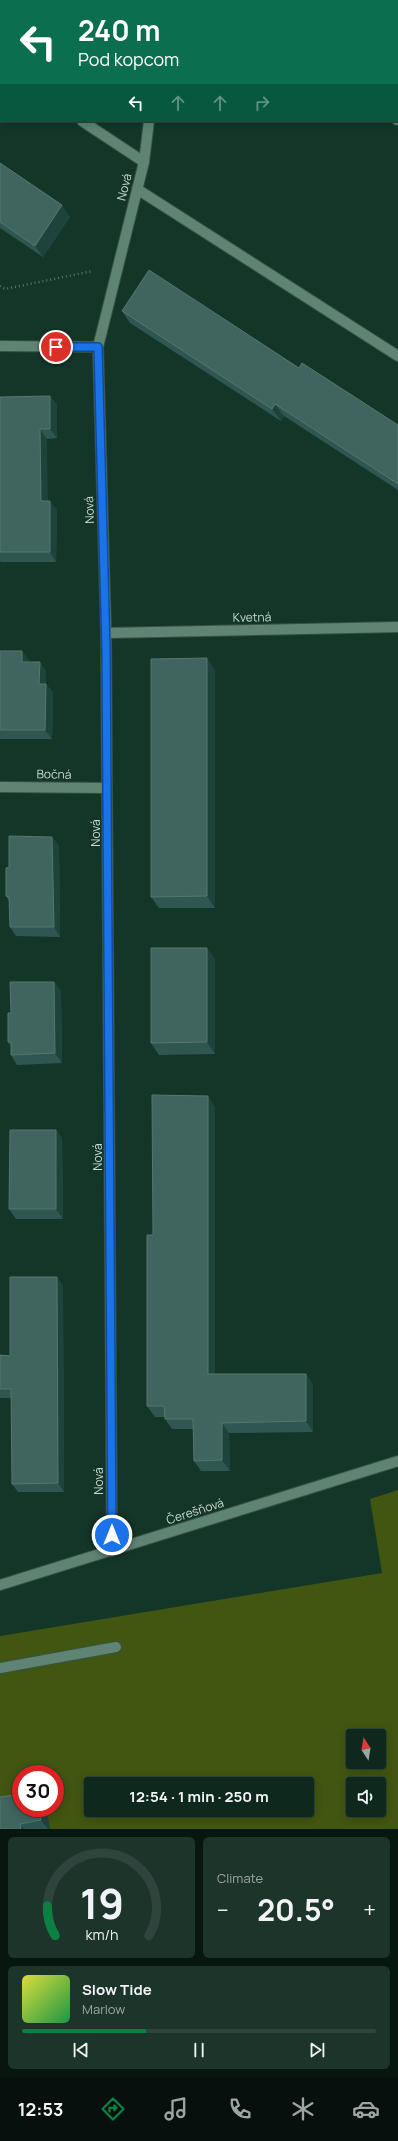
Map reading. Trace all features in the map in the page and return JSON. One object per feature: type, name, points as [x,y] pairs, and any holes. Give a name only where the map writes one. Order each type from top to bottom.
[{"type":"street","points":[[84,122],[144,162]]},
{"type":"street","name":"Nová","points":[[112,1551],[108,788],[106,633],[98,347],[144,162],[149,122]]},
{"type":"street","points":[[137,189],[398,356]]},
{"type":"street","points":[[0,346],[98,347]]},
{"type":"street","name":"Kvetná","points":[[106,633],[398,627]]},
{"type":"street","name":"Bočná","points":[[0,787],[108,788]]},
{"type":"street","name":"Čerešňová","points":[[0,1585],[398,1461]]},
{"type":"street","points":[[0,1668],[116,1647]]},
{"type":"path","points":[[0,291],[117,267]]},
{"type":"path","points":[[0,286],[5,289]]},
{"type":"green space","points":[[398,1490],[398,1829],[0,1829],[0,1636],[382,1573],[370,1499]]},
{"type":"building","points":[[0,163],[62,205],[35,246],[0,222]]},
{"type":"building","points":[[149,270],[299,368],[302,363],[398,425],[398,484],[275,404],[272,409],[122,311]]},
{"type":"building","points":[[50,396],[50,429],[40,429],[41,501],[50,501],[50,552],[0,552],[0,397]]},
{"type":"building","points":[[0,651],[22,651],[22,662],[40,662],[39,684],[46,684],[45,730],[0,730]]},
{"type":"building","points":[[207,658],[207,896],[151,897],[151,659]]},
{"type":"building","points":[[9,836],[52,837],[54,927],[10,927],[9,897],[6,896],[6,868],[9,867]]},
{"type":"building","points":[[151,948],[207,948],[207,1042],[151,1043]]},
{"type":"building","points":[[10,982],[54,982],[55,1053],[11,1055],[11,1042],[8,1042],[8,1013],[11,1013]]},
{"type":"building","points":[[152,1095],[208,1096],[208,1374],[306,1374],[306,1421],[222,1423],[222,1460],[194,1461],[193,1419],[165,1419],[164,1406],[147,1406],[147,1235],[153,1235]]},
{"type":"building","points":[[10,1130],[56,1130],[56,1209],[9,1209]]},
{"type":"building","points":[[10,1277],[57,1277],[58,1483],[12,1484],[11,1389],[0,1389],[0,1355],[10,1356]]},
{"type":"building","points":[[12,1795],[12,1817],[40,1817],[41,1820],[20,1824],[21,1829],[0,1829],[0,1797]]},
{"type":"route","points":[[56,347],[98,347],[108,788],[112,1535]]}]
